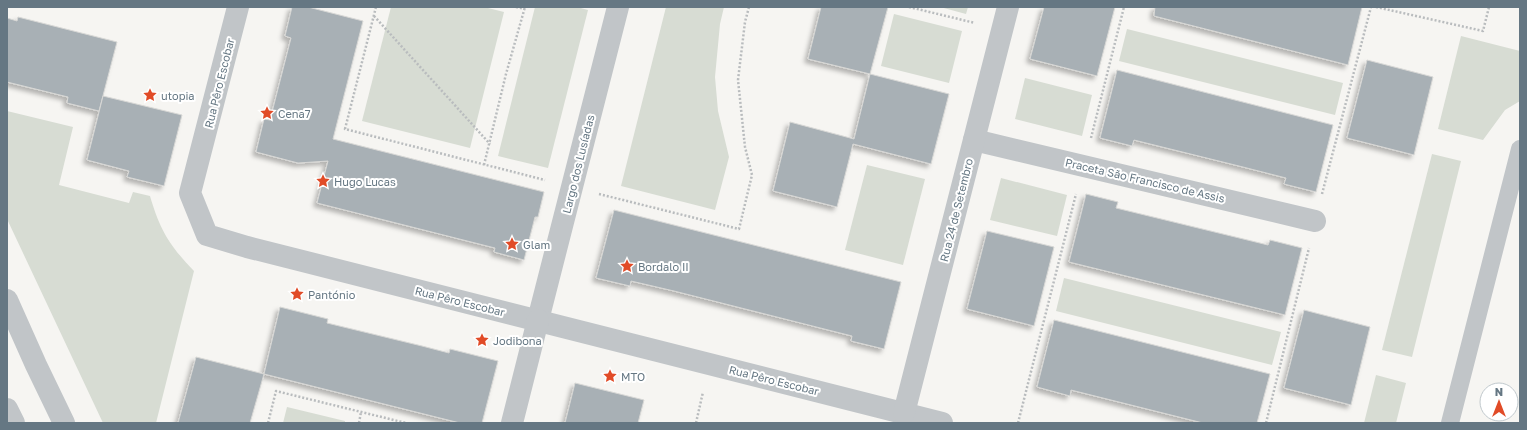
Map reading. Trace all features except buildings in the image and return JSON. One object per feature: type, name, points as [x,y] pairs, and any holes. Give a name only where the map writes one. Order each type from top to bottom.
[{"type":"street","name":"Rua Pêro Escobar","points":[[238,7],[190,193],[207,235],[247,247],[538,320],[903,418],[942,423]]},
{"type":"street","name":"Largo dos Lusíadas","points":[[512,423],[618,7]]},
{"type":"street","name":"Rua 24 de Setembro","points":[[903,418],[1008,7]]},
{"type":"street","name":"Praceta São Francisco de Assis","points":[[974,140],[1315,221]]},
{"type":"street","points":[[7,300],[64,423]]},
{"type":"street","points":[[7,409],[14,423]]},
{"type":"lane","points":[[1450,423],[1520,149]]},
{"type":"path","points":[[376,7],[345,129],[739,230],[752,174],[745,147],[738,80],[745,22],[749,7]]},
{"type":"path","points":[[484,165],[506,74],[525,8],[516,7]]},
{"type":"path","points":[[909,7],[1002,30]]},
{"type":"path","points":[[1018,423],[1124,7]]},
{"type":"path","points":[[1376,7],[1484,31],[1489,7]]},
{"type":"path","points":[[374,16],[490,144]]},
{"type":"path","points":[[268,423],[276,391],[406,423]]},
{"type":"path","points":[[359,423],[362,412]]},
{"type":"shaded area","points":[[391,7],[484,7],[504,12],[470,148],[362,121]]},
{"type":"shaded area","points":[[535,7],[577,7],[588,10],[548,168],[498,156]]},
{"type":"shaded area","points":[[666,7],[724,7],[720,24],[715,77],[718,111],[729,157],[715,210],[621,186]]},
{"type":"shaded area","points":[[940,7],[968,7],[966,14]]},
{"type":"shaded area","points":[[894,14],[962,31],[949,83],[881,66]]},
{"type":"shaded area","points":[[1127,29],[1343,83],[1335,115],[1119,61]]},
{"type":"shaded area","points":[[1461,36],[1520,51],[1520,101],[1505,110],[1483,140],[1438,129]]},
{"type":"shaded area","points":[[1025,78],[1092,95],[1082,136],[1015,119]]},
{"type":"shaded area","points":[[7,111],[73,127],[59,185],[129,203],[133,192],[150,196],[166,236],[178,253],[194,271],[156,423],[103,423],[7,219]]},
{"type":"shaded area","points":[[1432,154],[1461,161],[1412,357],[1382,350]]},
{"type":"shaded area","points":[[867,165],[925,179],[903,265],[845,250]]},
{"type":"shaded area","points":[[1001,178],[1067,195],[1057,236],[990,220]]},
{"type":"shaded area","points":[[1064,278],[1281,332],[1272,365],[1056,311]]},
{"type":"shaded area","points":[[1376,375],[1406,383],[1396,423],[1364,423]]},
{"type":"shaded area","points":[[287,407],[345,421],[345,423],[283,423]]},
{"type":"place","name":"utopia","points":[[150,95]]},
{"type":"place","name":"Cena7","points":[[267,113]]},
{"type":"place","name":"Hugo Lucas","points":[[323,181]]},
{"type":"place","name":"Glam","points":[[512,244]]},
{"type":"place","name":"Bordalo II","points":[[627,266]]},
{"type":"place","name":"Pantónio","points":[[297,294]]},
{"type":"place","name":"Jodibona","points":[[482,340]]},
{"type":"place","name":"MTO","points":[[610,376]]}]
